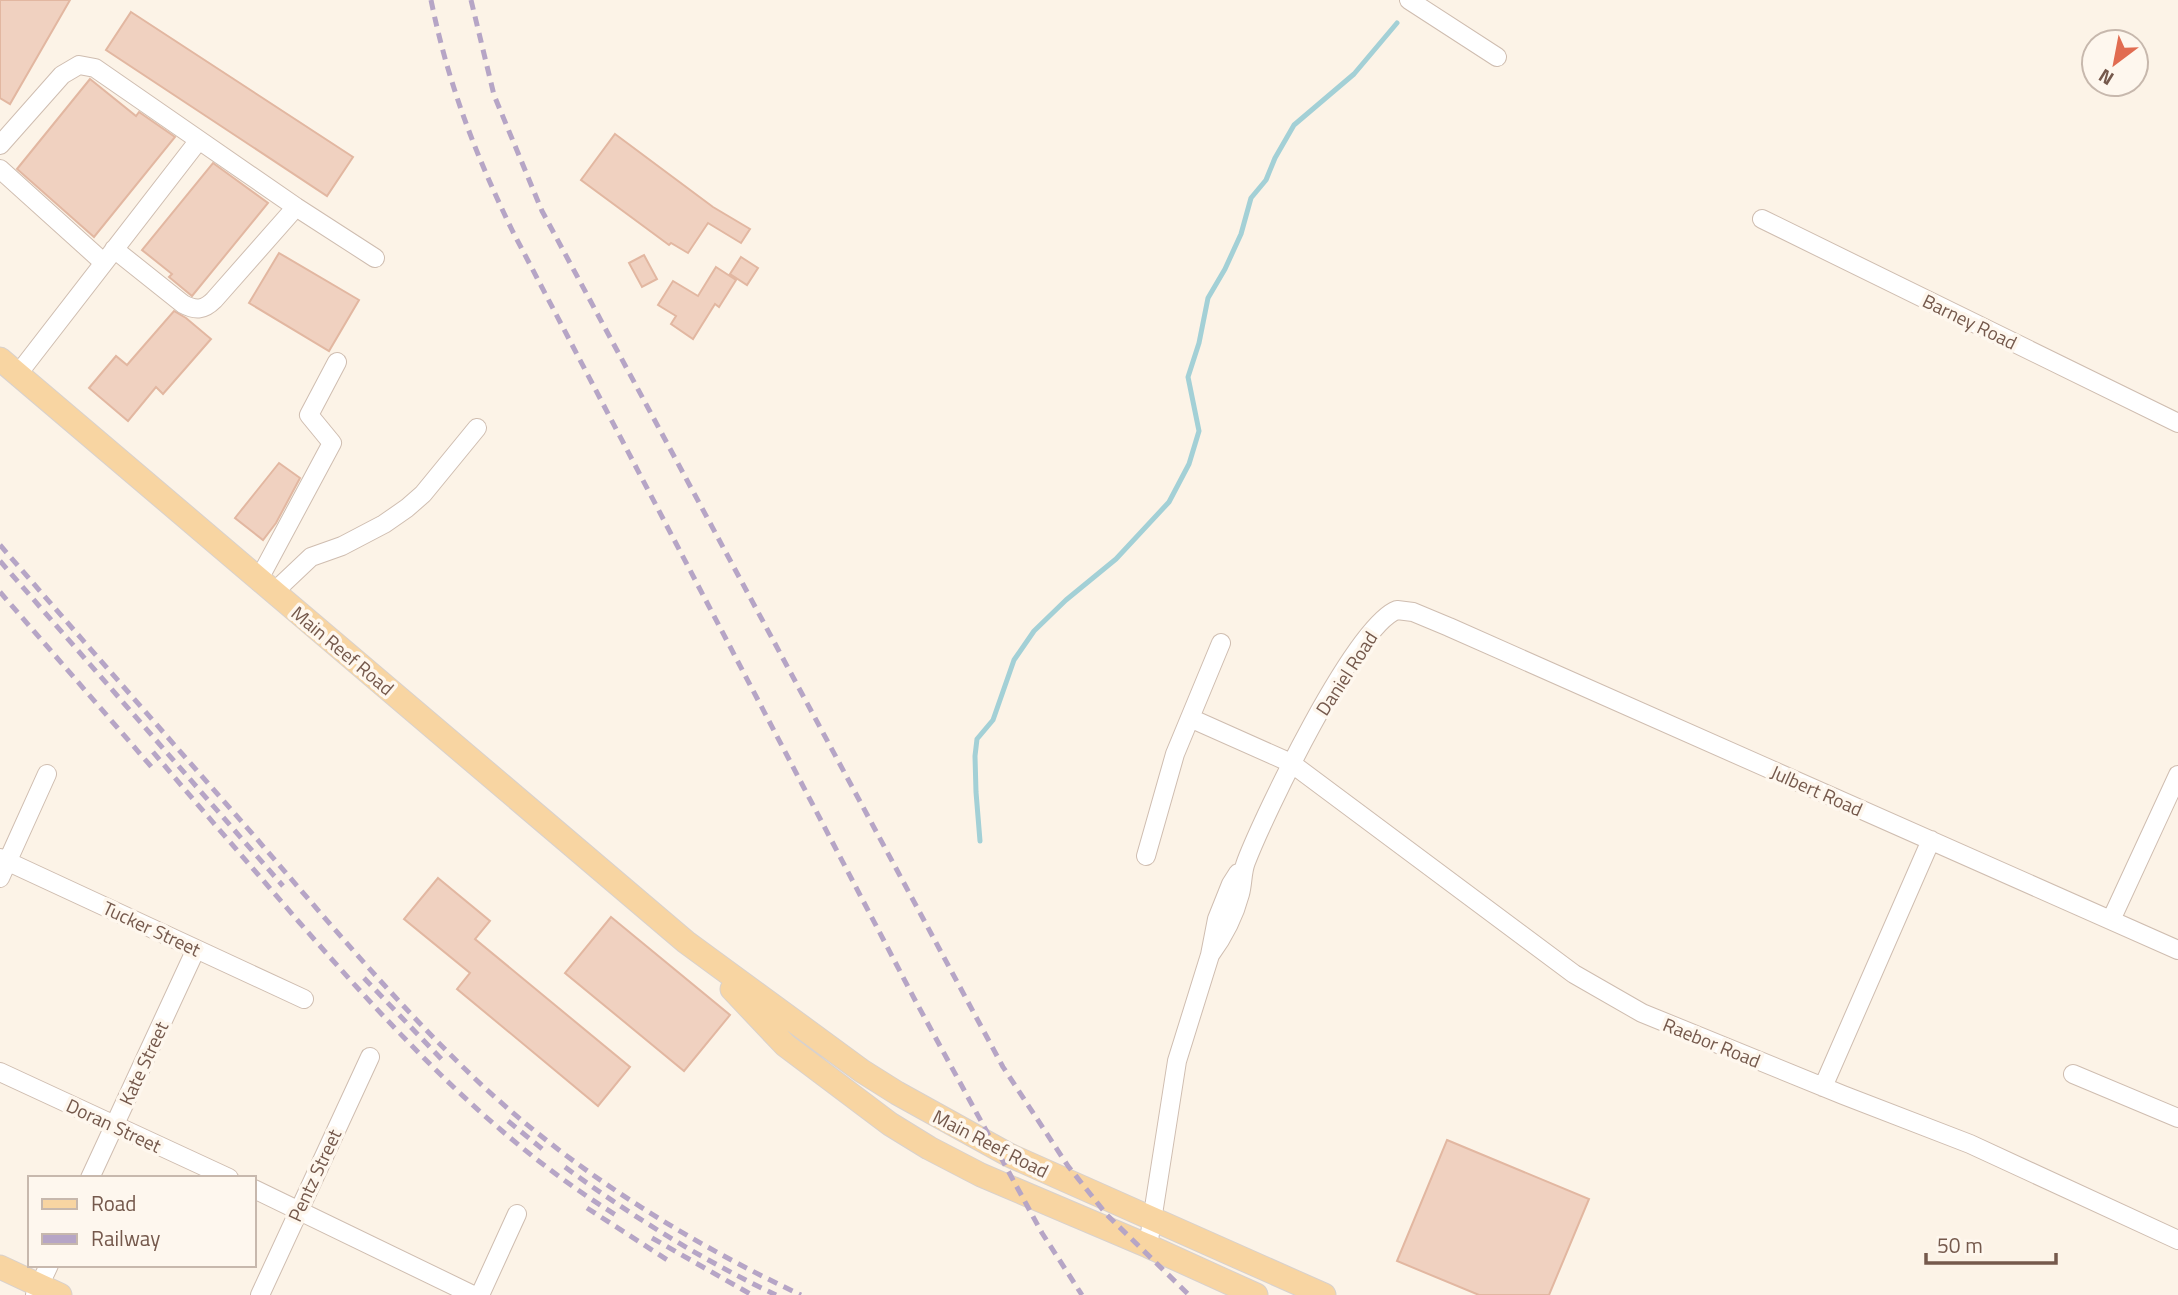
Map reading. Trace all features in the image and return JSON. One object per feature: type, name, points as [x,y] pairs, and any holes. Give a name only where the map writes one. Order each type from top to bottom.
[{"type":"main road","name":"Main Reef Road","points":[[0,359],[687,942],[822,1042],[897,1093],[1009,1155],[1324,1295]]},
{"type":"main road","name":"Main Reef Road","points":[[687,942],[785,1045],[890,1124],[981,1175],[1256,1295]]},
{"type":"main road","points":[[1052,1204],[1059,1177]]},
{"type":"main road","points":[[0,1267],[46,1285]]},
{"type":"street","points":[[1409,0],[1497,57]]},
{"type":"street","points":[[0,145],[62,75],[79,65],[95,68],[296,207],[375,258]]},
{"type":"street","points":[[18,374],[199,140]]},
{"type":"street","points":[[0,169],[109,256],[196,310],[214,300],[296,207]]},
{"type":"street","name":"Barney Road","points":[[1762,219],[2178,423]]},
{"type":"street","points":[[266,586],[332,443],[309,415],[337,362]]},
{"type":"street","points":[[266,586],[311,556],[342,546],[384,524],[407,508],[423,494],[477,428]]},
{"type":"street","name":"Daniel Road","points":[[1148,1246],[1177,1061],[1221,910],[1231,884],[1245,865],[1291,763],[1353,657],[1381,619],[1397,610],[1413,612],[1522,659]]},
{"type":"street","points":[[1146,856],[1172,762],[1221,643]]},
{"type":"street","name":"Julbert Road","points":[[1522,659],[2178,950]]},
{"type":"street","name":"Raebor Road","points":[[1190,718],[1291,763],[1586,981],[1642,1013],[1970,1144],[2178,1240]]},
{"type":"street","points":[[2,866],[47,774]]},
{"type":"street","points":[[2111,920],[2178,775]]},
{"type":"street","points":[[1823,1087],[1931,840]]},
{"type":"street","name":"Tucker Street","points":[[2,866],[196,948],[304,999]]},
{"type":"street","name":"Kate Street","points":[[91,1176],[196,948]]},
{"type":"street","name":"Pentz Street","points":[[260,1295],[370,1057]]},
{"type":"street","name":"Doran Street","points":[[0,1072],[225,1176]]},
{"type":"street","points":[[2073,1074],[2178,1118]]},
{"type":"street","points":[[256,1190],[473,1295]]},
{"type":"street","points":[[480,1295],[517,1214]]},
{"type":"building","points":[[0,0],[70,0],[10,104],[0,98]]},
{"type":"building","points":[[131,12],[353,157],[327,196],[106,50]]},
{"type":"building","points":[[90,79],[136,116],[139,112],[175,137],[94,237],[17,169]]},
{"type":"building","points":[[615,134],[713,207],[750,229],[741,243],[708,223],[688,253],[671,243],[669,245],[581,180]]},
{"type":"building","points":[[213,163],[268,203],[192,296],[169,277],[172,274],[142,250]]},
{"type":"building","points":[[279,253],[359,300],[329,351],[249,303]]},
{"type":"building","points":[[644,255],[657,279],[642,287],[629,263]]},
{"type":"building","points":[[741,257],[758,268],[747,285],[730,274]]},
{"type":"building","points":[[716,267],[736,280],[719,307],[715,304],[693,339],[671,324],[676,316],[658,305],[673,281],[698,296]]},
{"type":"building","points":[[174,311],[211,339],[163,394],[156,387],[128,421],[89,388],[116,356],[127,365]]},
{"type":"building","points":[[279,463],[300,478],[276,523],[263,540],[235,518]]},
{"type":"building","points":[[438,878],[490,921],[475,939],[630,1067],[598,1106],[457,989],[470,973],[404,919]]},
{"type":"building","points":[[611,917],[730,1015],[684,1071],[565,973]]},
{"type":"building","points":[[1447,1140],[1589,1199],[1549,1295],[1479,1295],[1397,1261]]},
{"type":"waterway","points":[[980,841],[976,792],[977,739],[993,720],[1014,660],[1034,631],[1066,600],[1116,559],[1169,502],[1189,464],[1199,431],[1188,377],[1199,343],[1208,298],[1241,234],[1251,198],[1266,180],[1294,125],[1354,74],[1397,23]]},
{"type":"railway","points":[[431,0],[464,119],[513,232],[915,1000],[1042,1233],[1082,1295]]},
{"type":"railway","points":[[471,0],[494,95],[542,211],[1003,1067],[1068,1166],[1107,1215],[1189,1295]]},
{"type":"railway","points":[[0,545],[358,956],[465,1069],[541,1136],[624,1196],[711,1249],[801,1295]]},
{"type":"railway","points":[[0,561],[283,886]]},
{"type":"railway","points":[[0,592],[155,771]]},
{"type":"railway","points":[[153,752],[372,1004],[448,1082],[530,1154],[619,1217]]},
{"type":"railway","points":[[364,978],[446,1064]]},
{"type":"railway","points":[[508,1121],[546,1152]]},
{"type":"railway","points":[[565,1167],[667,1236],[776,1295]]},
{"type":"railway","points":[[587,1208],[672,1263]]},
{"type":"railway","points":[[652,1238],[752,1295]]}]
